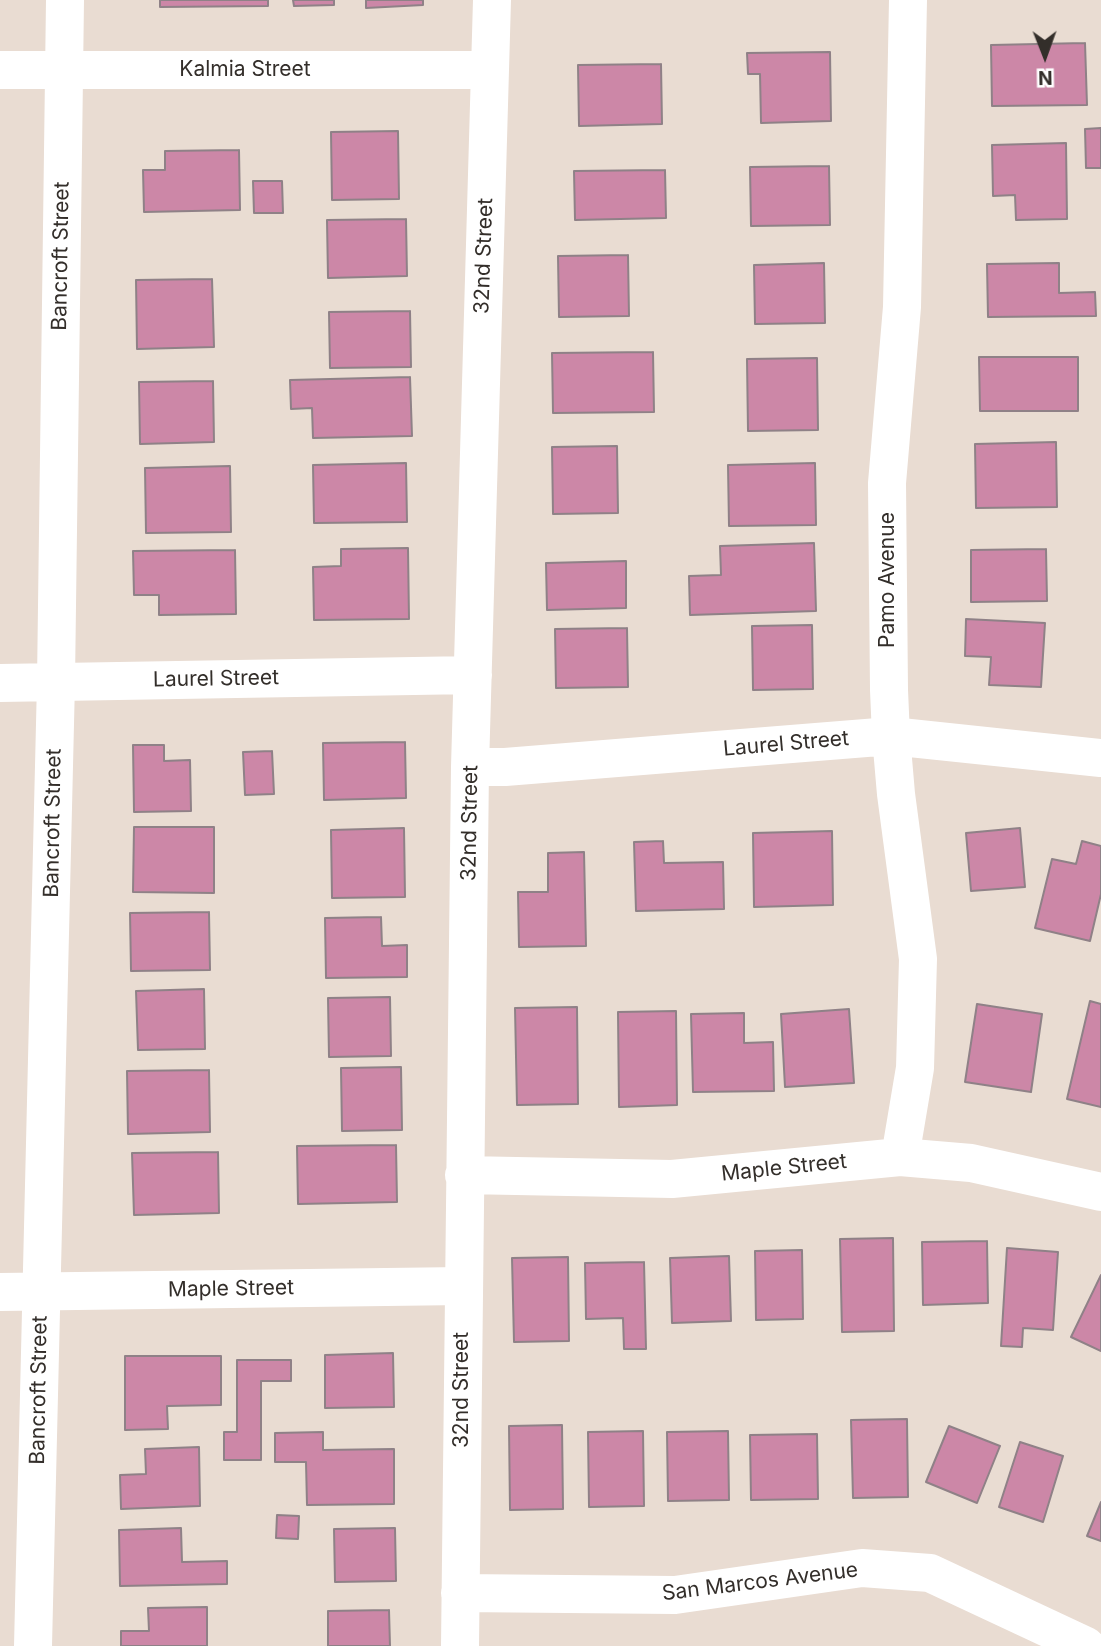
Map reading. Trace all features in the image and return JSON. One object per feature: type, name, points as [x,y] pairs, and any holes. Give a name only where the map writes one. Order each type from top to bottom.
[{"type":"street","name":"Bancroft Street","points":[[33,1646],[57,682],[65,0]]},
{"type":"street","name":"32nd Street","points":[[460,1646],[470,767],[492,0]]},
{"type":"street","name":"Pamo Avenue","points":[[900,1157],[915,1068],[918,959],[896,794],[888,690],[887,483],[902,307],[908,0]]},
{"type":"street","name":"Kalmia Street","points":[[0,70],[489,71]]},
{"type":"street","name":"Laurel Street","points":[[0,683],[473,675]]},
{"type":"street","name":"Laurel Street","points":[[470,767],[505,767],[891,736],[1101,758]]},
{"type":"street","name":"Maple Street","points":[[464,1175],[672,1179],[900,1157],[971,1163],[1101,1192]]},
{"type":"street","name":"Maple Street","points":[[0,1292],[463,1286]]},
{"type":"street","name":"San Marcos Avenue","points":[[460,1593],[676,1595],[862,1568],[930,1573],[1086,1646]]},
{"type":"building","points":[[160,0],[268,0],[268,6],[160,7]]},
{"type":"building","points":[[293,0],[334,0],[334,5],[294,6]]},
{"type":"building","points":[[366,0],[423,0],[423,5],[366,8]]},
{"type":"building","points":[[1085,43],[1087,105],[992,106],[991,45]]},
{"type":"building","points":[[830,52],[831,121],[761,123],[760,74],[748,74],[747,53]]},
{"type":"building","points":[[661,64],[662,124],[579,126],[578,65]]},
{"type":"building","points":[[1101,128],[1101,168],[1086,168],[1085,129]]},
{"type":"building","points":[[398,131],[399,199],[332,200],[331,132]]},
{"type":"building","points":[[1066,143],[1067,219],[1016,220],[1015,195],[993,196],[992,145]]},
{"type":"building","points":[[239,150],[240,210],[144,212],[143,170],[165,170],[165,151]]},
{"type":"building","points":[[829,166],[830,225],[751,226],[750,167]]},
{"type":"building","points":[[665,170],[666,218],[575,220],[574,171]]},
{"type":"building","points":[[253,181],[282,181],[283,213],[254,213]]},
{"type":"building","points":[[406,219],[407,276],[328,278],[327,220]]},
{"type":"building","points":[[628,255],[629,316],[559,317],[558,256]]},
{"type":"building","points":[[824,263],[825,323],[755,324],[754,265]]},
{"type":"building","points":[[1059,263],[1059,293],[1095,292],[1096,316],[988,317],[987,264]]},
{"type":"building","points":[[212,279],[214,347],[137,349],[136,280]]},
{"type":"building","points":[[410,311],[411,367],[330,368],[329,312]]},
{"type":"building","points":[[653,352],[654,412],[553,413],[552,353]]},
{"type":"building","points":[[979,357],[1078,357],[1078,411],[980,411]]},
{"type":"building","points":[[817,358],[818,430],[748,431],[747,359]]},
{"type":"building","points":[[410,377],[412,436],[313,438],[312,408],[291,409],[290,380]]},
{"type":"building","points":[[213,381],[214,442],[140,444],[139,382]]},
{"type":"building","points":[[1056,442],[1057,507],[976,508],[975,444]]},
{"type":"building","points":[[617,446],[618,513],[553,514],[552,447]]},
{"type":"building","points":[[406,463],[407,522],[314,523],[313,465]]},
{"type":"building","points":[[815,463],[816,525],[729,526],[728,465]]},
{"type":"building","points":[[230,466],[231,532],[146,533],[145,468]]},
{"type":"building","points":[[814,543],[816,611],[690,615],[689,576],[721,575],[720,546]]},
{"type":"building","points":[[408,548],[409,619],[314,620],[313,567],[341,566],[341,549]]},
{"type":"building","points":[[1046,549],[1047,601],[971,602],[971,550]]},
{"type":"building","points":[[235,550],[236,614],[159,615],[159,595],[134,595],[133,551]]},
{"type":"building","points":[[626,561],[626,608],[547,610],[546,563]]},
{"type":"building","points":[[966,619],[1045,623],[1041,687],[989,685],[991,657],[965,656]]},
{"type":"building","points":[[812,625],[813,689],[753,690],[752,626]]},
{"type":"building","points":[[627,628],[628,687],[556,688],[555,629]]},
{"type":"building","points":[[405,742],[406,798],[324,800],[323,743]]},
{"type":"building","points":[[133,745],[164,745],[164,761],[190,760],[191,811],[134,812]]},
{"type":"building","points":[[272,751],[274,794],[245,795],[243,752]]},
{"type":"building","points":[[134,827],[214,827],[214,893],[133,892]]},
{"type":"building","points":[[404,828],[405,897],[332,898],[331,830]]},
{"type":"building","points":[[1020,828],[1025,887],[971,891],[966,833]]},
{"type":"building","points":[[832,831],[833,905],[754,907],[753,833]]},
{"type":"building","points":[[663,841],[664,863],[723,862],[724,909],[636,911],[634,842]]},
{"type":"building","points":[[1082,841],[1101,846],[1101,894],[1090,941],[1035,928],[1052,859],[1076,864]]},
{"type":"building","points":[[584,852],[586,946],[519,947],[518,892],[548,892],[548,853]]},
{"type":"building","points":[[209,912],[210,970],[131,971],[130,913]]},
{"type":"building","points":[[381,917],[382,946],[407,945],[407,977],[326,978],[325,918]]},
{"type":"building","points":[[204,989],[205,1049],[138,1050],[136,991]]},
{"type":"building","points":[[390,997],[391,1056],[329,1057],[328,998]]},
{"type":"building","points":[[1090,1001],[1101,1004],[1101,1107],[1067,1099]]},
{"type":"building","points":[[977,1004],[1042,1014],[1031,1092],[965,1082]]},
{"type":"building","points":[[577,1007],[578,1104],[517,1105],[515,1008]]},
{"type":"building","points":[[849,1009],[854,1083],[785,1087],[781,1014]]},
{"type":"building","points":[[676,1011],[677,1105],[619,1107],[618,1012]]},
{"type":"building","points":[[744,1013],[744,1043],[773,1042],[774,1091],[693,1092],[691,1014]]},
{"type":"building","points":[[401,1067],[402,1130],[342,1131],[341,1068]]},
{"type":"building","points":[[209,1070],[210,1132],[128,1134],[127,1071]]},
{"type":"building","points":[[396,1145],[397,1202],[298,1204],[297,1146]]},
{"type":"building","points":[[218,1152],[219,1213],[134,1215],[132,1153]]},
{"type":"building","points":[[893,1238],[894,1331],[842,1332],[840,1239]]},
{"type":"building","points":[[987,1241],[988,1303],[923,1305],[922,1242]]},
{"type":"building","points":[[1007,1248],[1058,1252],[1053,1330],[1023,1328],[1022,1347],[1001,1346]]},
{"type":"building","points":[[802,1250],[803,1319],[756,1320],[755,1251]]},
{"type":"building","points":[[729,1256],[731,1321],[672,1323],[670,1258]]},
{"type":"building","points":[[568,1257],[569,1341],[514,1342],[512,1258]]},
{"type":"building","points":[[644,1262],[646,1349],[624,1349],[623,1318],[586,1319],[585,1263]]},
{"type":"building","points":[[1101,1275],[1101,1351],[1071,1337]]},
{"type":"building","points":[[393,1353],[394,1407],[325,1408],[325,1355]]},
{"type":"building","points":[[125,1356],[221,1356],[221,1405],[167,1406],[168,1429],[125,1430]]},
{"type":"building","points":[[237,1360],[291,1360],[291,1381],[261,1381],[261,1460],[224,1460],[224,1432],[237,1432]]},
{"type":"building","points":[[907,1419],[908,1497],[853,1498],[851,1420]]},
{"type":"building","points":[[562,1425],[563,1509],[510,1510],[509,1426]]},
{"type":"building","points":[[949,1426],[1000,1446],[977,1503],[926,1482]]},
{"type":"building","points":[[643,1431],[644,1506],[589,1507],[588,1432]]},
{"type":"building","points":[[728,1431],[729,1500],[668,1501],[667,1432]]},
{"type":"building","points":[[323,1432],[323,1450],[394,1449],[394,1504],[307,1505],[306,1462],[275,1462],[275,1433]]},
{"type":"building","points":[[817,1434],[818,1499],[751,1500],[750,1435]]},
{"type":"building","points":[[1020,1442],[1063,1456],[1043,1522],[999,1507]]},
{"type":"building","points":[[199,1447],[200,1506],[121,1509],[120,1475],[146,1474],[145,1449]]},
{"type":"building","points":[[1101,1502],[1101,1541],[1087,1536]]},
{"type":"building","points":[[277,1515],[299,1516],[298,1539],[276,1538]]},
{"type":"building","points":[[181,1528],[182,1562],[227,1561],[227,1584],[120,1586],[119,1530]]},
{"type":"building","points":[[395,1528],[396,1581],[335,1582],[334,1529]]},
{"type":"building","points":[[207,1607],[207,1646],[121,1646],[121,1631],[149,1631],[148,1608]]},
{"type":"building","points":[[389,1610],[390,1646],[328,1646],[328,1611]]}]
